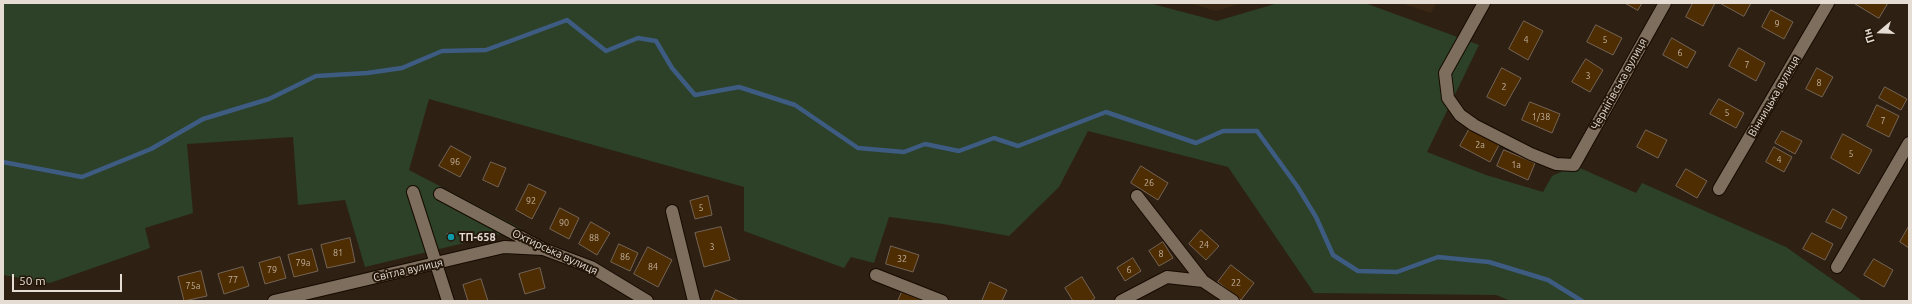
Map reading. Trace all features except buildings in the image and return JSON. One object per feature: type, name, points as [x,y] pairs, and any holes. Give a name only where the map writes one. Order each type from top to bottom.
[{"type":"street","name":"Чернігівська вулиця","points":[[1484,3],[1445,73],[1448,98],[1460,115],[1474,125],[1531,154],[1556,164],[1574,165],[1665,3]]},
{"type":"street","name":"Вінницька вулиця","points":[[1720,188],[1828,3]]},
{"type":"street","points":[[1837,267],[1909,142]]},
{"type":"street","points":[[413,192],[448,301]]},
{"type":"street","name":"Охтирська вулиця","points":[[440,194],[543,249],[591,267],[647,301]]},
{"type":"street","points":[[1137,196],[1203,281],[1233,301]]},
{"type":"street","points":[[672,211],[694,301]]},
{"type":"street","name":"Світла вулиця","points":[[274,301],[504,247],[543,249]]},
{"type":"street","points":[[876,275],[942,301]]},
{"type":"street","points":[[1121,301],[1167,277],[1203,281]]},
{"type":"shaded area","points":[[1189,3],[1243,3],[1216,11]]},
{"type":"shaded area","points":[[1400,3],[1436,3],[1431,13]]},
{"type":"green space","points":[[3,3],[1149,3],[1217,21],[1278,3],[1365,3],[1479,45],[1427,152],[1486,175],[1543,192],[1552,176],[1565,170],[1580,168],[1636,193],[1642,183],[1786,247],[1863,301],[1511,301],[1496,295],[1314,293],[1228,167],[1088,131],[1059,187],[1009,236],[943,224],[889,217],[874,263],[851,257],[844,268],[744,231],[744,187],[429,99],[409,170],[522,229],[365,267],[345,200],[298,205],[293,137],[187,144],[193,213],[145,228],[150,248],[50,283],[3,275]]},
{"type":"waterway","points":[[3,162],[82,177],[151,149],[203,119],[269,99],[316,76],[367,73],[402,68],[442,51],[486,50],[567,20],[606,51],[638,38],[656,41],[672,68],[695,95],[739,87],[795,105],[858,148],[904,152],[925,144],[959,151],[994,138],[1018,146],[1106,112],[1196,143],[1223,131],[1257,131],[1297,186],[1316,217],[1333,255],[1358,271],[1397,272],[1438,257],[1489,262],[1548,280],[1582,301]]},
{"type":"place","name":"ТП-658","points":[[451,237]]}]
